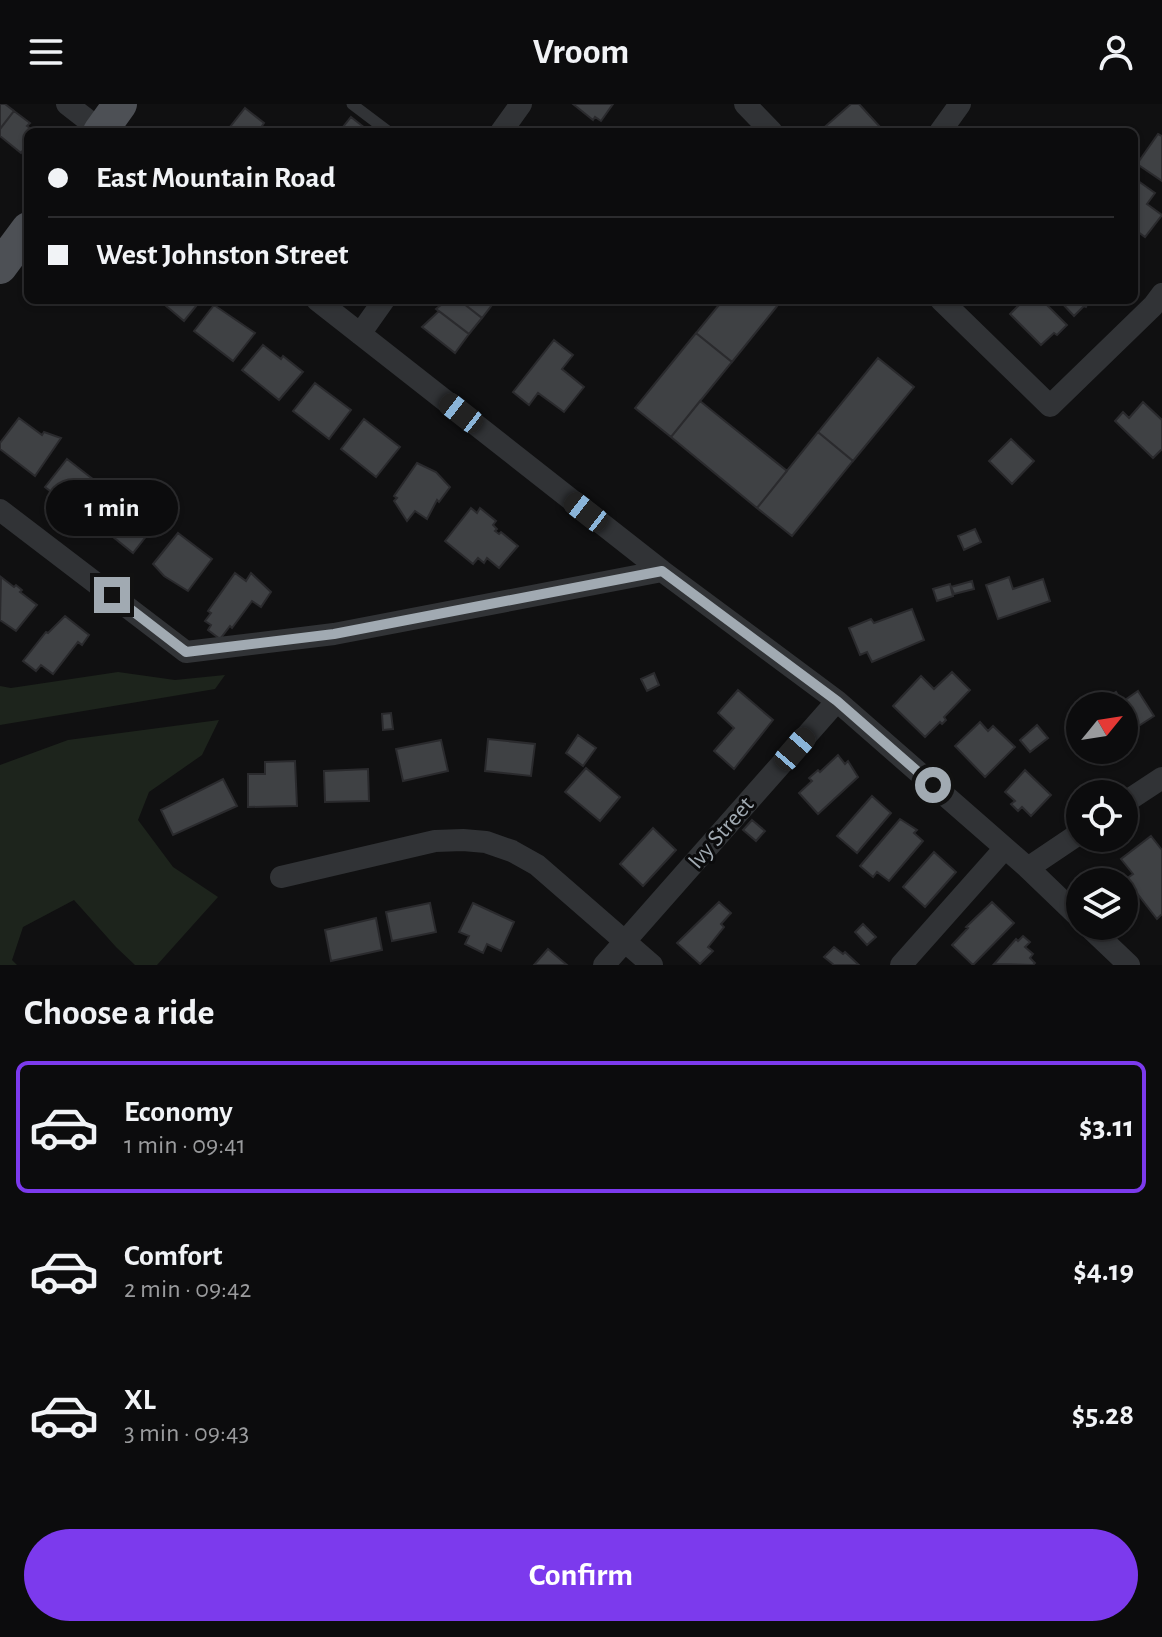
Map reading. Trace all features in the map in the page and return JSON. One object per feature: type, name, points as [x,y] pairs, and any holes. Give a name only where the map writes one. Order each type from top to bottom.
[{"type":"main road","points":[[0,267],[24,234]]},
{"type":"street","points":[[67,104],[106,125]]},
{"type":"street","points":[[504,128],[521,104]]},
{"type":"street","points":[[745,104],[768,128]]},
{"type":"street","points":[[943,128],[960,104]]},
{"type":"street","points":[[945,304],[1050,406],[1162,294]]},
{"type":"street","points":[[322,304],[662,571],[837,701],[1066,905]]},
{"type":"street","points":[[360,334],[381,304]]},
{"type":"street","points":[[0,510],[186,652],[334,634],[662,571]]},
{"type":"street","name":"Ivy Street","points":[[604,965],[837,701]]},
{"type":"street","points":[[1138,794],[1162,778]]},
{"type":"street","points":[[281,877],[435,841],[486,842],[512,851],[537,865],[652,965]]},
{"type":"street","points":[[1028,868],[1066,842]]},
{"type":"street","points":[[901,965],[1005,848]]},
{"type":"street","points":[[1103,940],[1129,965]]},
{"type":"lane","points":[[352,104],[384,128]]},
{"type":"shaded area","points":[[118,672],[175,680],[225,675],[215,689],[0,725],[0,686],[11,688]]},
{"type":"shaded area","points":[[219,720],[202,755],[149,792],[138,820],[173,867],[218,897],[157,965],[135,965],[74,900],[23,927],[12,960],[17,965],[0,965],[0,765],[68,740]]},
{"type":"building","points":[[0,104],[14,111],[0,129]]},
{"type":"building","points":[[573,104],[613,104],[601,121],[595,117],[593,120]]},
{"type":"building","points":[[851,104],[859,104],[881,128],[824,128]]},
{"type":"building","points":[[245,108],[264,123],[264,128],[229,128]]},
{"type":"building","points":[[14,111],[30,123],[27,126],[30,128],[24,128],[24,149],[21,153],[0,136],[0,129]]},
{"type":"building","points":[[351,117],[365,128],[342,128]]},
{"type":"building","points":[[1158,134],[1162,136],[1162,181],[1138,163]]},
{"type":"building","points":[[1138,181],[1155,193],[1147,204],[1162,215],[1145,237],[1138,232]]},
{"type":"building","points":[[164,304],[198,304],[184,321]]},
{"type":"building","points":[[442,304],[464,304],[482,318],[469,334],[436,309]]},
{"type":"building","points":[[464,304],[493,304],[482,318]]},
{"type":"building","points":[[720,304],[779,304],[732,362],[696,333]]},
{"type":"building","points":[[1020,304],[1046,304],[1067,325],[1041,345],[1010,314]]},
{"type":"building","points":[[1063,304],[1087,304],[1086,307],[1074,316]]},
{"type":"building","points":[[214,305],[255,333],[233,361],[194,331]]},
{"type":"building","points":[[439,311],[469,334],[455,353],[422,327]]},
{"type":"building","points":[[696,333],[732,362],[671,437],[635,408]]},
{"type":"building","points":[[554,340],[573,355],[562,369],[584,387],[564,412],[538,393],[529,405],[513,392]]},
{"type":"building","points":[[263,345],[303,372],[279,400],[242,370]]},
{"type":"building","points":[[878,358],[914,387],[853,461],[818,432]]},
{"type":"building","points":[[315,383],[351,410],[329,439],[293,411]]},
{"type":"building","points":[[700,401],[787,471],[757,508],[671,437]]},
{"type":"building","points":[[1143,402],[1162,420],[1162,449],[1153,458],[1115,421],[1123,412],[1129,418]]},
{"type":"building","points":[[19,418],[42,435],[44,432],[61,438],[35,476],[0,449],[0,443]]},
{"type":"building","points":[[364,419],[400,447],[376,477],[341,449]]},
{"type":"building","points":[[818,432],[853,461],[792,536],[757,508]]},
{"type":"building","points":[[1011,439],[1034,461],[1012,484],[989,461]]},
{"type":"building","points":[[67,459],[103,487],[83,513],[45,487]]},
{"type":"building","points":[[417,463],[436,472],[450,487],[439,502],[437,500],[427,519],[415,511],[407,521],[394,496]]},
{"type":"building","points":[[118,497],[155,525],[133,553],[97,524]]},
{"type":"building","points":[[471,508],[477,513],[480,508],[496,521],[493,525],[497,529],[495,531],[501,532],[518,546],[499,568],[487,558],[484,563],[478,558],[473,564],[445,541]]},
{"type":"building","points":[[975,529],[981,542],[964,550],[958,536]]},
{"type":"building","points":[[178,533],[212,559],[188,591],[164,576],[153,564]]},
{"type":"building","points":[[235,573],[246,581],[251,573],[271,592],[261,607],[252,601],[220,639],[208,630],[211,625],[205,621],[211,613],[208,611]]},
{"type":"building","points":[[1,577],[14,587],[16,585],[37,605],[16,631],[0,620]]},
{"type":"building","points":[[1009,577],[1013,589],[1043,579],[1050,601],[998,619],[986,585]]},
{"type":"building","points":[[972,581],[974,589],[954,594],[951,587]]},
{"type":"building","points":[[950,584],[953,596],[937,601],[933,589]]},
{"type":"building","points":[[912,609],[924,640],[872,662],[867,652],[860,655],[849,628],[871,619],[874,623]]},
{"type":"building","points":[[65,616],[89,635],[82,645],[78,642],[53,674],[41,665],[36,671],[23,661],[46,632]]},
{"type":"building","points":[[952,672],[970,690],[944,717],[946,720],[925,737],[893,706],[921,676],[934,689]]},
{"type":"building","points":[[654,673],[659,685],[647,691],[641,679]]},
{"type":"building","points":[[738,690],[773,720],[734,769],[714,751],[734,728],[718,713]]},
{"type":"building","points":[[1138,691],[1154,716],[1138,726],[1138,692]]},
{"type":"building","points":[[391,713],[393,729],[383,730],[382,714]]},
{"type":"building","points":[[980,722],[988,731],[993,726],[1015,747],[985,777],[955,746]]},
{"type":"building","points":[[1037,725],[1048,738],[1030,752],[1020,740]]},
{"type":"building","points":[[578,735],[596,748],[583,766],[566,753]]},
{"type":"building","points":[[488,739],[535,744],[531,776],[485,771]]},
{"type":"building","points":[[441,740],[448,771],[403,781],[396,749]]},
{"type":"building","points":[[838,755],[845,764],[848,761],[858,777],[818,814],[799,793],[812,781],[809,778]]},
{"type":"building","points":[[295,761],[297,806],[248,807],[248,774],[265,774],[265,762]]},
{"type":"building","points":[[586,768],[620,797],[600,821],[565,792]]},
{"type":"building","points":[[368,769],[369,801],[325,802],[324,771]]},
{"type":"building","points":[[1025,770],[1051,795],[1031,816],[1022,807],[1018,811],[1011,804],[1015,801],[1005,792]]},
{"type":"building","points":[[223,779],[237,806],[173,835],[161,810]]},
{"type":"building","points":[[872,796],[891,813],[857,853],[837,836]]},
{"type":"building","points":[[900,819],[917,830],[914,833],[923,841],[889,881],[877,872],[873,877],[860,866]]},
{"type":"building","points":[[752,820],[765,831],[756,841],[743,830]]},
{"type":"building","points":[[653,828],[676,850],[643,886],[620,864]]},
{"type":"building","points":[[1151,836],[1162,850],[1162,914],[1157,919],[1138,894],[1138,868],[1128,868],[1121,859],[1130,852],[1138,852],[1138,846]]},
{"type":"building","points":[[934,852],[956,872],[925,907],[903,887]]},
{"type":"building","points":[[719,902],[731,913],[708,947],[713,951],[700,964],[677,943]]},
{"type":"building","points":[[992,902],[1014,923],[973,965],[952,945]]},
{"type":"building","points":[[430,903],[436,932],[392,941],[386,912]]},
{"type":"building","points":[[473,903],[514,922],[501,951],[487,944],[483,953],[465,944],[469,936],[459,932]]},
{"type":"building","points":[[376,918],[382,950],[331,961],[325,930]]},
{"type":"building","points":[[863,924],[876,937],[867,945],[855,932]]},
{"type":"building","points":[[1023,936],[1030,942],[1025,947],[1033,954],[1030,958],[1035,963],[1033,965],[994,964],[1016,939],[1018,941]]},
{"type":"building","points":[[834,947],[859,965],[834,965],[824,957]]},
{"type":"building","points":[[548,949],[567,965],[534,965]]},
{"type":"route","points":[[112,595],[186,652],[334,634],[662,571],[837,701],[933,785]]}]
